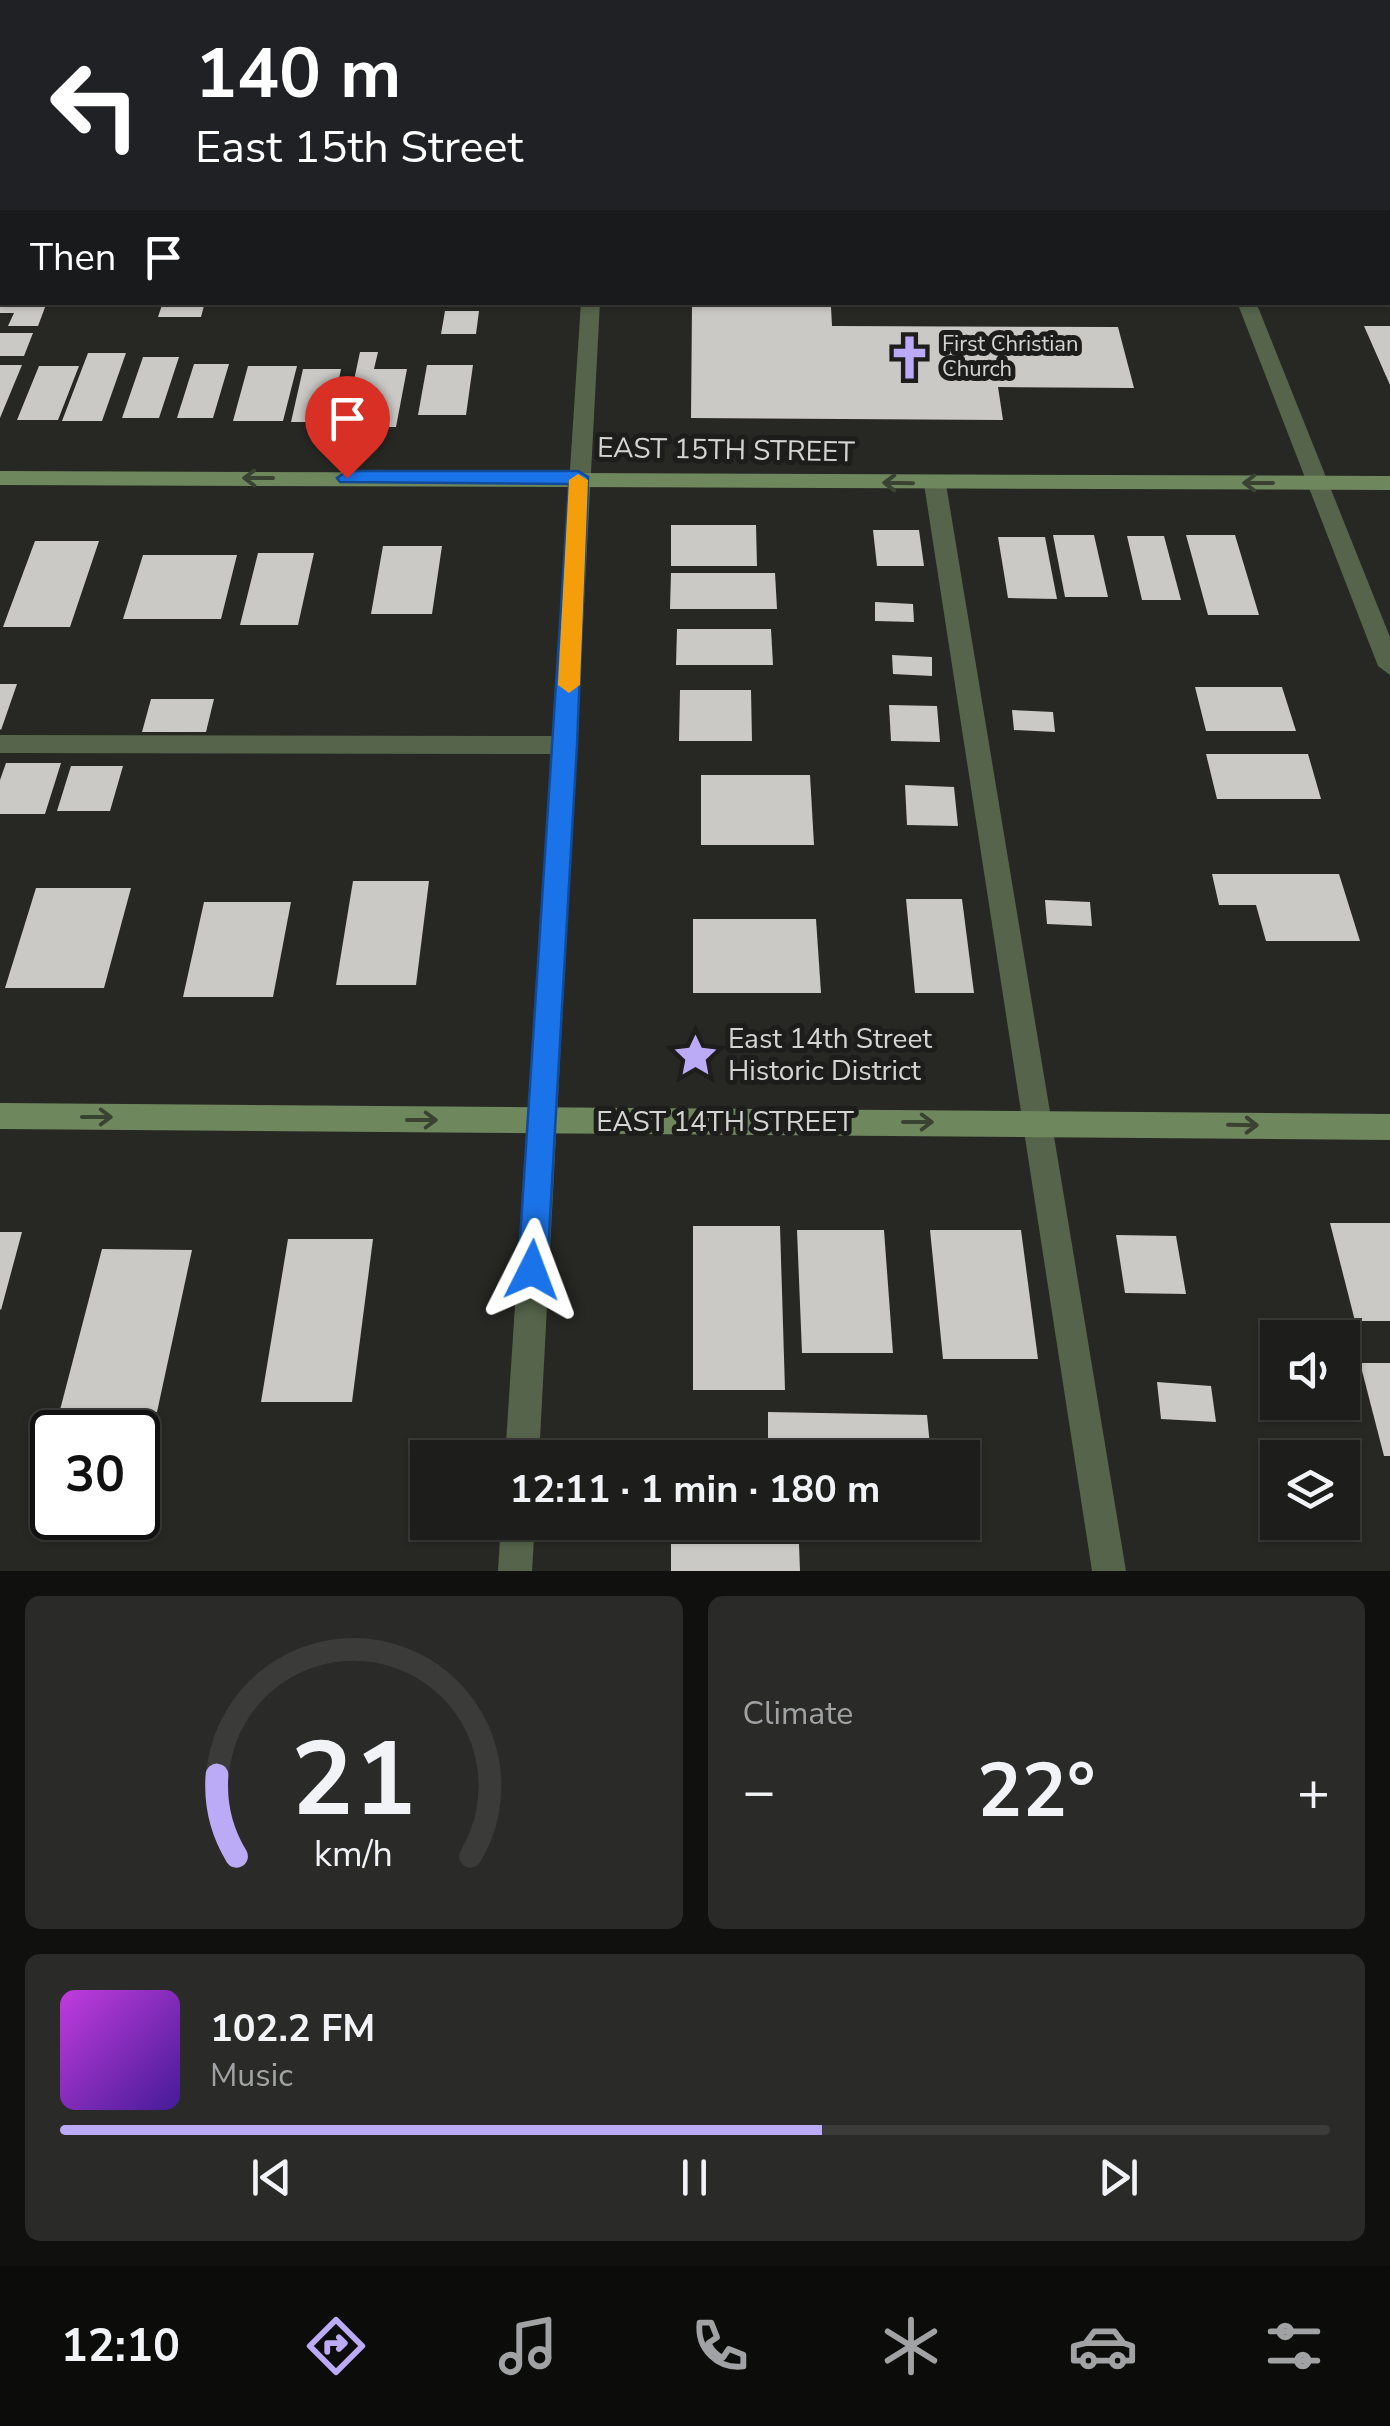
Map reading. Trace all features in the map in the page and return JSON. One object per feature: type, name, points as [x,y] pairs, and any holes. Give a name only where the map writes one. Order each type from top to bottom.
[{"type":"street","points":[[523,1440],[591,305]]},
{"type":"street","points":[[1247,305],[1390,666]]},
{"type":"street","name":"EAST 15TH STREET","points":[[0,478],[578,477],[935,484],[1390,483]]},
{"type":"street","points":[[935,484],[1109,1571]]},
{"type":"street","points":[[0,744],[566,745]]},
{"type":"street","name":"EAST 14TH STREET","points":[[0,1116],[1390,1127]]},
{"type":"street","points":[[515,1571],[517,1540]]},
{"type":"building","points":[[0,305],[46,305],[38,326],[8,326],[14,313],[0,313]]},
{"type":"building","points":[[162,305],[204,305],[201,317],[158,317]]},
{"type":"building","name":"First Christian Church","points":[[692,306],[831,307],[832,326],[1118,327],[1134,388],[998,387],[1003,420],[691,418]]},
{"type":"building","points":[[445,311],[479,311],[476,334],[441,334]]},
{"type":"building","points":[[1364,326],[1390,326],[1390,385]]},
{"type":"building","points":[[0,333],[33,333],[24,356],[0,356]]},
{"type":"building","points":[[360,352],[378,352],[374,369],[407,369],[396,427],[344,427]]},
{"type":"building","points":[[88,353],[126,353],[102,421],[62,421]]},
{"type":"building","points":[[143,357],[179,357],[159,418],[122,418]]},
{"type":"building","points":[[194,364],[229,364],[213,418],[177,418]]},
{"type":"building","points":[[0,365],[22,365],[0,418]]},
{"type":"building","points":[[427,365],[473,365],[466,415],[418,415]]},
{"type":"building","points":[[39,366],[79,366],[58,420],[17,420]]},
{"type":"building","points":[[248,366],[297,366],[283,421],[233,421]]},
{"type":"building","points":[[303,369],[341,369],[330,422],[291,422]]},
{"type":"building","points":[[671,525],[756,525],[757,566],[671,566]]},
{"type":"building","points":[[873,530],[919,530],[924,566],[877,566]]},
{"type":"building","points":[[1053,535],[1094,535],[1108,597],[1065,597]]},
{"type":"building","points":[[1186,535],[1235,535],[1259,615],[1208,615]]},
{"type":"building","points":[[1127,536],[1164,536],[1181,600],[1142,600]]},
{"type":"building","points":[[998,537],[1045,537],[1057,599],[1008,598]]},
{"type":"building","points":[[35,541],[99,541],[70,627],[3,627]]},
{"type":"building","points":[[383,546],[442,546],[432,614],[371,614]]},
{"type":"building","points":[[258,553],[314,553],[298,625],[240,625]]},
{"type":"building","points":[[143,555],[237,555],[221,619],[123,619]]},
{"type":"building","points":[[671,573],[775,573],[777,609],[670,609]]},
{"type":"building","points":[[875,602],[913,604],[914,622],[875,621]]},
{"type":"building","points":[[677,629],[771,629],[773,665],[676,665]]},
{"type":"building","points":[[892,655],[932,657],[932,676],[893,674]]},
{"type":"building","points":[[0,684],[17,684],[1,730],[0,729]]},
{"type":"building","points":[[1195,687],[1282,687],[1296,731],[1206,731]]},
{"type":"building","points":[[680,690],[751,690],[752,741],[679,741]]},
{"type":"building","points":[[151,699],[214,699],[206,732],[142,732]]},
{"type":"building","points":[[889,705],[937,706],[940,742],[891,741]]},
{"type":"building","points":[[1012,710],[1053,712],[1055,732],[1014,730]]},
{"type":"building","points":[[1206,754],[1308,754],[1321,799],[1217,799]]},
{"type":"building","points":[[6,763],[61,763],[45,814],[0,814],[0,780]]},
{"type":"building","points":[[71,766],[123,766],[110,811],[57,811]]},
{"type":"building","points":[[701,775],[810,775],[814,845],[701,845]]},
{"type":"building","points":[[905,785],[954,787],[958,826],[907,825]]},
{"type":"building","points":[[1212,874],[1339,874],[1360,941],[1266,941],[1256,905],[1219,905]]},
{"type":"building","points":[[353,881],[429,881],[416,985],[336,985]]},
{"type":"building","points":[[36,888],[131,888],[104,988],[5,988]]},
{"type":"building","points":[[906,899],[962,899],[974,993],[915,993]]},
{"type":"building","points":[[1045,900],[1090,902],[1092,926],[1047,924]]},
{"type":"building","points":[[204,902],[291,902],[273,997],[183,997]]},
{"type":"building","points":[[693,919],[816,919],[821,993],[693,993]]},
{"type":"building","points":[[1330,1223],[1390,1223],[1390,1321],[1355,1320]]},
{"type":"building","points":[[693,1226],[780,1226],[785,1390],[693,1390]]},
{"type":"building","points":[[797,1230],[884,1230],[893,1353],[802,1353]]},
{"type":"building","points":[[930,1230],[1021,1230],[1038,1359],[943,1359]]},
{"type":"building","points":[[0,1232],[22,1232],[1,1310],[0,1309]]},
{"type":"building","points":[[1116,1235],[1176,1236],[1186,1294],[1125,1293]]},
{"type":"building","points":[[288,1239],[373,1239],[352,1402],[261,1402]]},
{"type":"building","points":[[102,1249],[192,1250],[157,1410],[60,1410]]},
{"type":"building","points":[[1360,1363],[1390,1363],[1390,1456],[1384,1456]]},
{"type":"building","points":[[1157,1382],[1211,1386],[1216,1422],[1161,1419]]},
{"type":"building","points":[[768,1412],[927,1415],[929,1440],[768,1440]]},
{"type":"building","points":[[671,1544],[799,1544],[800,1571],[671,1571]]},
{"type":"slow traffic","points":[[569,685],[578,480]]},
{"type":"place","name":"First Christian Church","points":[[909,357]]},
{"type":"place","name":"East 14th Street Historic District","points":[[695,1055]]},
{"type":"route","points":[[347,478],[578,477],[566,745],[532,1270]]}]
